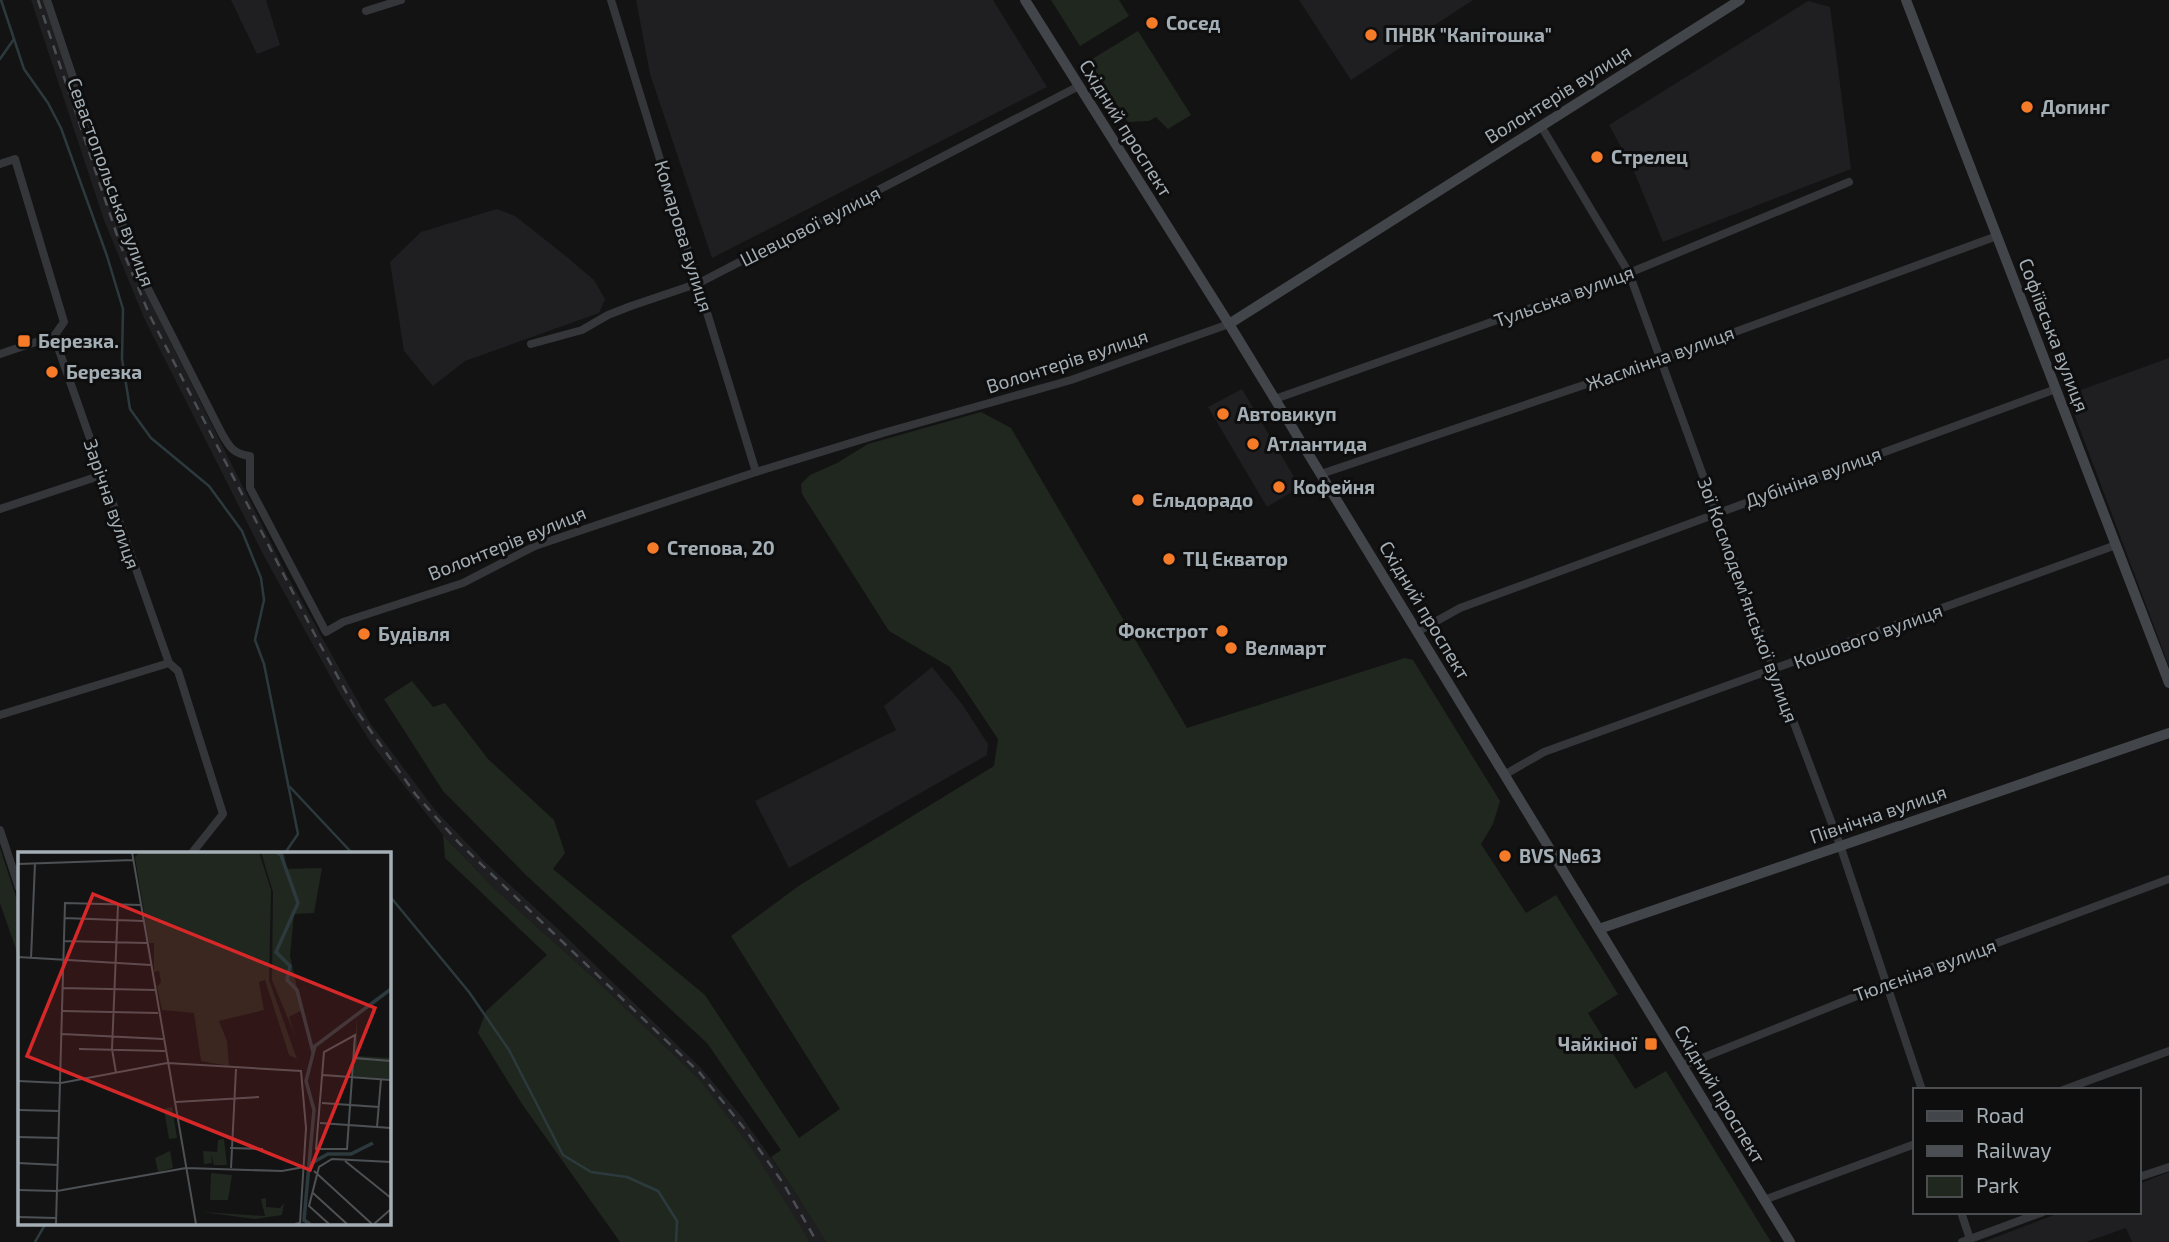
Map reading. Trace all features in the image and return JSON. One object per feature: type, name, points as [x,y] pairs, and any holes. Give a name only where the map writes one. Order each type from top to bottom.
[{"type":"street","points":[[47,1],[57,0]]},
{"type":"street","points":[[366,11],[401,0]]},
{"type":"street","name":"Комарова вулиця","points":[[611,0],[756,472]]},
{"type":"street","name":"Східний проспект","points":[[1025,0],[1229,324],[1790,1242]]},
{"type":"street","name":"Волонтерів вулиця","points":[[343,622],[463,583],[535,546],[756,472],[1071,380],[1229,324],[1740,0]]},
{"type":"street","name":"Софіївська вулиця","points":[[1906,0],[2169,683]]},
{"type":"street","name":"Севастопольська вулиця","points":[[47,1],[136,265],[231,450],[250,456],[250,488],[326,632],[343,622]]},
{"type":"street","name":"Шевцової вулиця","points":[[531,344],[582,330],[608,315],[699,283],[1079,86]]},
{"type":"street","name":"Зої Космодем’янської вулиця","points":[[1541,126],[1629,273],[1773,670],[1840,845],[1921,1088]]},
{"type":"street","name":"Зарічна вулиця","points":[[0,164],[15,159],[64,322],[54,336],[169,663],[177,671],[223,814],[193,852]]},
{"type":"street","name":"Тульська вулиця","points":[[1275,400],[1629,273],[1849,182]]},
{"type":"street","name":"Жасмінна вулиця","points":[[1321,474],[1661,359],[1997,236]]},
{"type":"street","points":[[0,354],[54,336]]},
{"type":"street","name":"Дубініна вулиця","points":[[1418,632],[1460,608],[2056,389]]},
{"type":"street","points":[[0,509],[102,475]]},
{"type":"street","name":"Кошового вулиця","points":[[1504,775],[1544,752],[2116,545]]},
{"type":"street","points":[[0,715],[169,663]]},
{"type":"street","name":"Північна вулиця","points":[[1599,929],[2169,733]]},
{"type":"street","points":[[0,830],[4,856],[18,886]]},
{"type":"street","name":"Тюлєніна вулиця","points":[[1682,1066],[1886,984],[2169,879]]},
{"type":"street","points":[[2068,1088],[2169,1051]]},
{"type":"street","points":[[1764,1200],[1913,1145]]},
{"type":"street","points":[[2141,1176],[2169,1167]]},
{"type":"street","points":[[1961,1214],[1966,1240],[2038,1214]]},
{"type":"shaded area","points":[[31,0],[46,0],[135,265],[156,313],[287,575],[370,723],[435,810],[484,861],[701,1068],[742,1117],[795,1192],[826,1242],[810,1242],[700,1080],[596,980],[495,889],[443,835],[373,746],[340,694],[264,556],[144,318],[104,220]]},
{"type":"shaded area","points":[[231,0],[266,0],[280,45],[257,54]]},
{"type":"shaded area","points":[[636,0],[993,0],[1047,87],[712,258],[650,74]]},
{"type":"shaded area","name":"ПНВК \"Капітошка\"","points":[[1299,0],[1473,0],[1351,80]]},
{"type":"shaded area","points":[[1808,1],[1830,7],[1851,169],[1663,242],[1633,169],[1609,125]]},
{"type":"shaded area","points":[[497,209],[515,216],[562,253],[594,280],[605,299],[599,313],[465,361],[433,386],[404,351],[390,262],[421,232]]},
{"type":"shaded area","points":[[2169,358],[2169,666],[2067,395]]},
{"type":"shaded area","points":[[1242,389],[1300,487],[1267,507],[1208,407]]},
{"type":"shaded area","points":[[932,667],[962,704],[988,744],[987,755],[789,868],[755,801],[896,730],[884,706]]},
{"type":"shaded area","points":[[2169,1172],[2169,1242],[2132,1242],[2126,1228],[2086,1242],[1983,1242],[2057,1214],[2141,1214],[2141,1183]]},
{"type":"green space","points":[[1051,0],[1119,0],[1129,16],[1080,46]]},
{"type":"green space","points":[[1138,31],[1191,115],[1168,129],[1156,117],[1149,121],[1128,122],[1089,61]]},
{"type":"green space","points":[[981,412],[1011,428],[1187,728],[1405,658],[1413,660],[1500,801],[1493,824],[1481,844],[1526,913],[1556,895],[1618,994],[1588,1013],[1635,1089],[1666,1071],[1771,1242],[826,1242],[771,1157],[781,1150],[707,1043],[527,876],[443,791],[384,699],[412,681],[433,707],[445,703],[488,759],[554,820],[565,853],[553,869],[705,995],[799,1138],[840,1109],[731,936],[800,885],[994,766],[998,739],[950,667],[889,631],[802,494],[801,484],[810,475],[837,463],[868,444]]},
{"type":"green space","points":[[443,835],[495,889],[596,980],[700,1080],[754,1152],[810,1242],[620,1242],[522,1104],[478,1033],[486,1011],[547,955],[445,858]]},
{"type":"green space","points":[[0,848],[18,903],[18,955],[0,903]]},
{"type":"waterway","points":[[1,0],[24,69],[48,103],[61,128],[107,256],[123,309],[122,359],[130,409],[151,438],[209,486],[242,531],[261,578],[264,600],[255,640],[264,664],[298,834],[286,852]]},
{"type":"waterway","points":[[0,59],[14,39]]},
{"type":"waterway","points":[[290,787],[351,852]]},
{"type":"waterway","points":[[390,896],[469,992],[509,1050],[563,1155],[591,1172],[627,1177],[658,1191],[677,1221],[676,1242]]},
{"type":"waterway","points":[[35,1242],[45,1224]]},
{"type":"railway","points":[[38,0],[120,244],[150,316],[356,710],[416,795],[459,843],[700,1073],[783,1183],[817,1242]]},
{"type":"place","name":"Сосед","points":[[1152,23]]},
{"type":"place","name":"ПНВК \"Капітошка\"","points":[[1371,35]]},
{"type":"place","name":"Допинг","points":[[2027,107]]},
{"type":"place","name":"Стрелец","points":[[1597,157]]},
{"type":"place","name":"Березка.","points":[[24,341]]},
{"type":"place","name":"Березка","points":[[52,372]]},
{"type":"place","name":"Автовикуп","points":[[1223,414]]},
{"type":"place","name":"Атлантида","points":[[1253,444]]},
{"type":"place","name":"Кофейня","points":[[1279,487]]},
{"type":"place","name":"Ельдорадо","points":[[1138,500]]},
{"type":"place","name":"Степова, 20","points":[[653,548]]},
{"type":"place","name":"ТЦ Екватор","points":[[1169,559]]},
{"type":"place","name":"Фокстрот","points":[[1222,631]]},
{"type":"place","name":"Будівля","points":[[364,634]]},
{"type":"place","name":"Велмарт","points":[[1231,648]]},
{"type":"place","name":"BVS №63","points":[[1505,856]]},
{"type":"place","name":"Чайкіної","points":[[1651,1044]]}]
